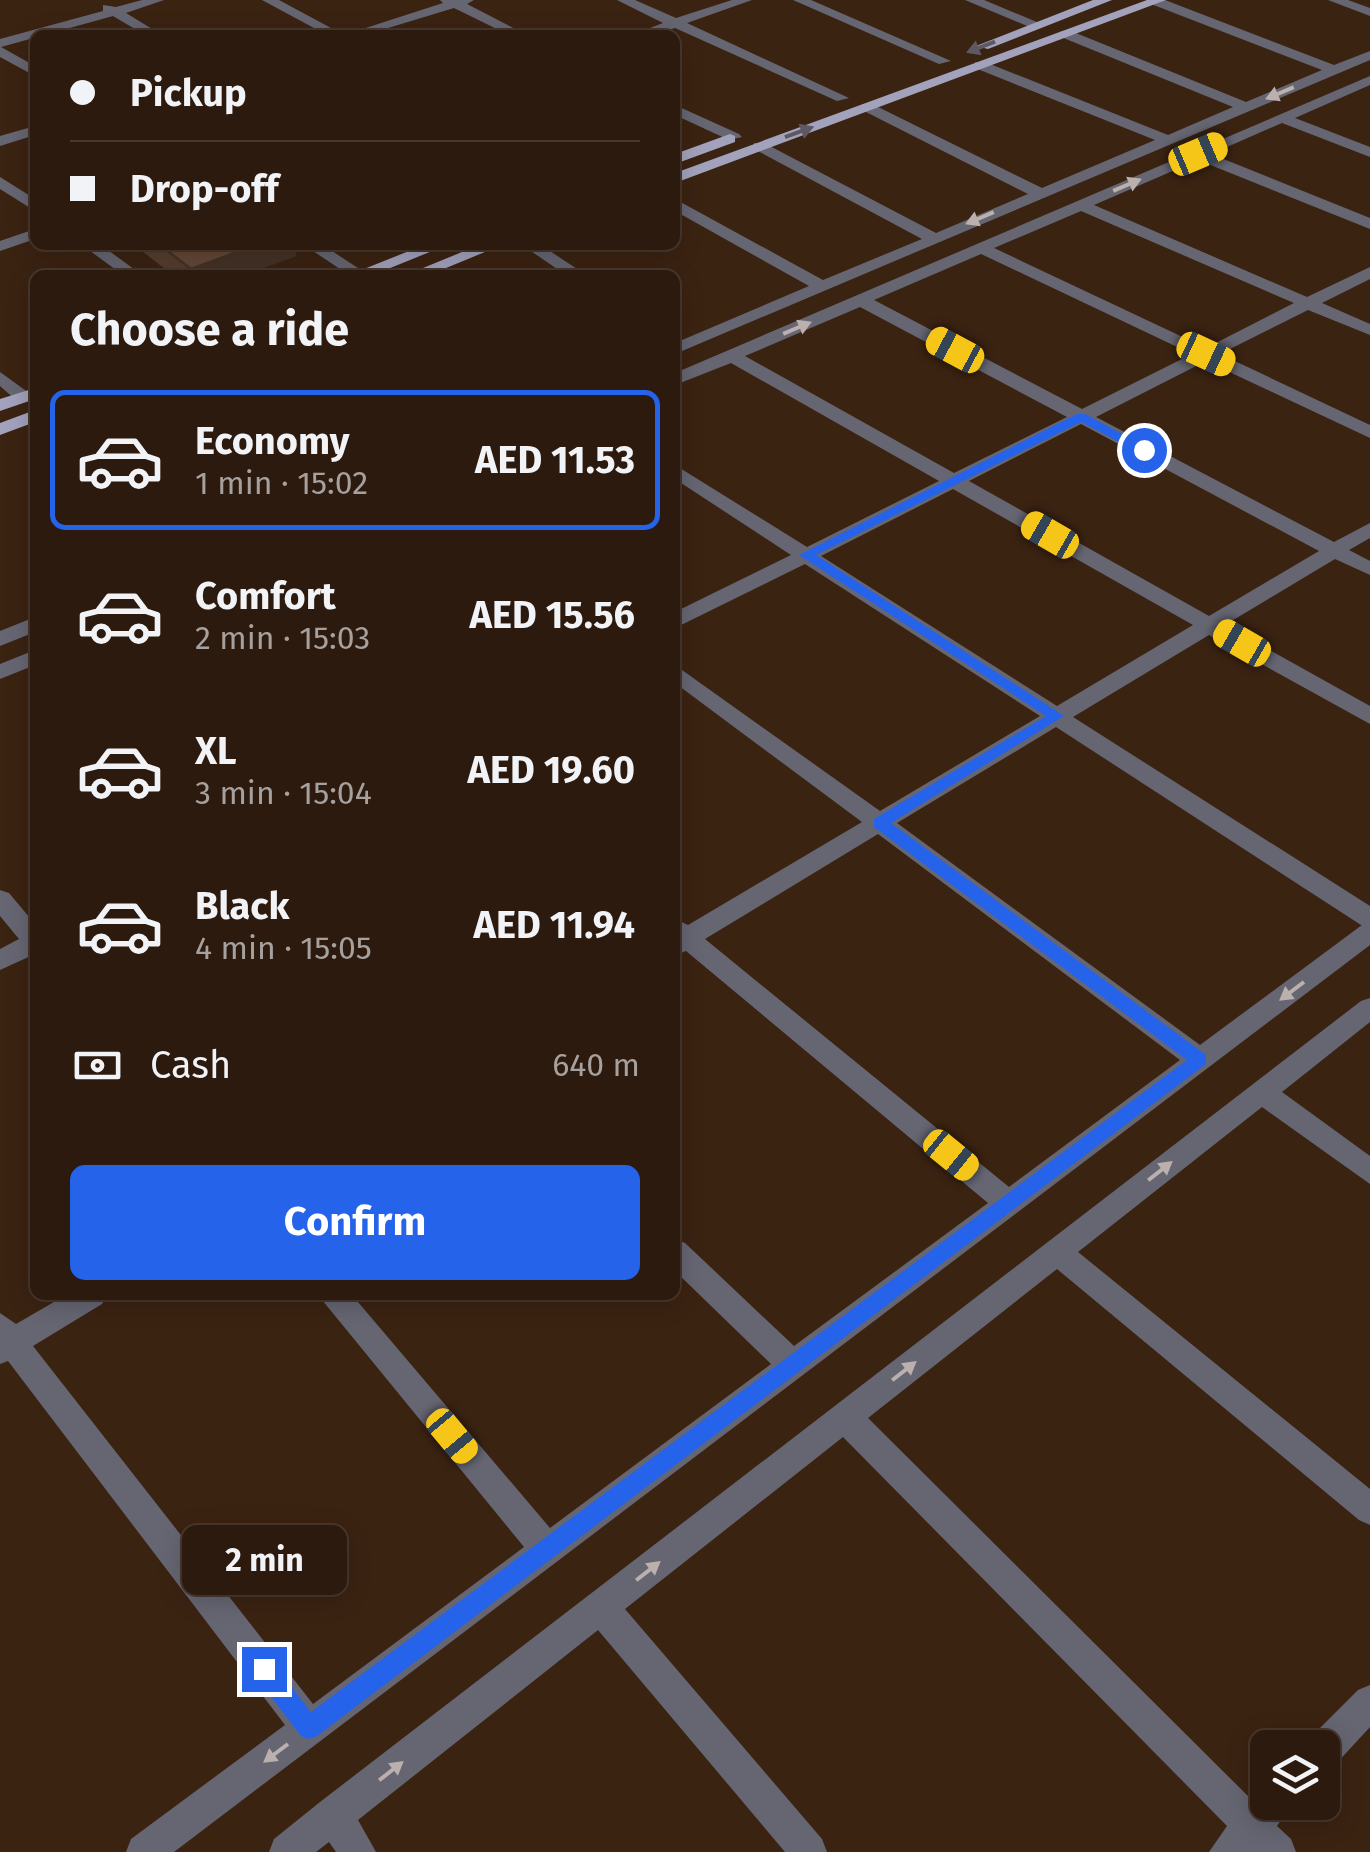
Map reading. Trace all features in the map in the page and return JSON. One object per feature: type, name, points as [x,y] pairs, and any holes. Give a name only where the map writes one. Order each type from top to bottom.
[{"type":"main road","points":[[975,49],[1105,0]]},
{"type":"main road","points":[[680,176],[755,139],[863,99],[980,66],[1158,0]]},
{"type":"main road","points":[[927,67],[952,58]]},
{"type":"main road","points":[[824,104],[842,98],[863,99]]},
{"type":"main road","points":[[680,157],[734,137],[755,139]]},
{"type":"main road","points":[[372,270],[426,250]]},
{"type":"main road","points":[[427,270],[481,250]]},
{"type":"main road","points":[[0,406],[29,395]]},
{"type":"main road","points":[[0,429],[30,418]]},
{"type":"street","points":[[96,0],[146,30]]},
{"type":"street","points":[[55,30],[157,0]]},
{"type":"street","points":[[270,0],[327,30]]},
{"type":"street","points":[[624,0],[842,98]]},
{"type":"street","points":[[654,30],[745,0]]},
{"type":"street","points":[[800,0],[952,58]]},
{"type":"street","points":[[972,0],[1038,26]]},
{"type":"street","points":[[1158,0],[1334,70]]},
{"type":"street","points":[[1335,0],[1370,12]]},
{"type":"street","points":[[366,30],[456,1],[511,30]]},
{"type":"street","points":[[1066,34],[1245,107]]},
{"type":"street","points":[[0,47],[30,38]]},
{"type":"street","points":[[0,47],[30,68]]},
{"type":"street","points":[[680,342],[1370,55]]},
{"type":"street","points":[[980,66],[1167,140]]},
{"type":"street","points":[[680,378],[1370,80]]},
{"type":"street","points":[[863,99],[1039,193]]},
{"type":"street","points":[[680,111],[734,137]]},
{"type":"street","points":[[1282,118],[1370,152]]},
{"type":"street","points":[[0,140],[30,131]]},
{"type":"street","points":[[755,139],[933,238]]},
{"type":"street","points":[[1198,154],[1370,224]]},
{"type":"street","points":[[0,182],[30,203]]},
{"type":"street","points":[[1080,205],[1370,330]]},
{"type":"street","points":[[680,207],[821,286]]},
{"type":"street","points":[[0,246],[30,236]]},
{"type":"street","points":[[981,248],[1370,432]]},
{"type":"street","points":[[97,250],[127,270]]},
{"type":"street","points":[[320,250],[350,270]]},
{"type":"street","points":[[538,250],[570,270]]},
{"type":"street","points":[[680,618],[1370,272]]},
{"type":"street","points":[[860,300],[1370,568]]},
{"type":"street","points":[[732,356],[1370,716]]},
{"type":"street","points":[[0,377],[29,395]]},
{"type":"street","points":[[680,474],[1370,918]]},
{"type":"street","points":[[680,936],[880,823],[1370,529]]},
{"type":"street","points":[[0,612],[17,631]]},
{"type":"street","points":[[0,672],[30,659]]},
{"type":"street","points":[[680,676],[1200,1060]]},
{"type":"street","points":[[0,899],[30,936]]},
{"type":"street","points":[[144,1852],[1370,932]]},
{"type":"street","points":[[680,938],[1009,1203]]},
{"type":"street","points":[[0,960],[30,945]]},
{"type":"street","points":[[286,1852],[1370,1008]]},
{"type":"street","points":[[1262,1092],[1370,1172]]},
{"type":"street","points":[[1056,1252],[1370,1509]]},
{"type":"street","points":[[680,1257],[793,1365]]},
{"type":"street","points":[[82,1300],[4,1340],[309,1728]]},
{"type":"street","points":[[337,1300],[548,1549]]},
{"type":"street","points":[[844,1417],[1278,1852]]},
{"type":"street","points":[[601,1608],[809,1852]]},
{"type":"street","points":[[1340,1733],[1370,1702]]},
{"type":"street","points":[[334,1816],[358,1852]]},
{"type":"building","points":[[166,250],[242,250],[191,269]]},
{"type":"route","points":[[264,1669],[309,1728],[1200,1060],[880,823],[1057,716],[806,555],[1081,417],[1144,450]]}]
